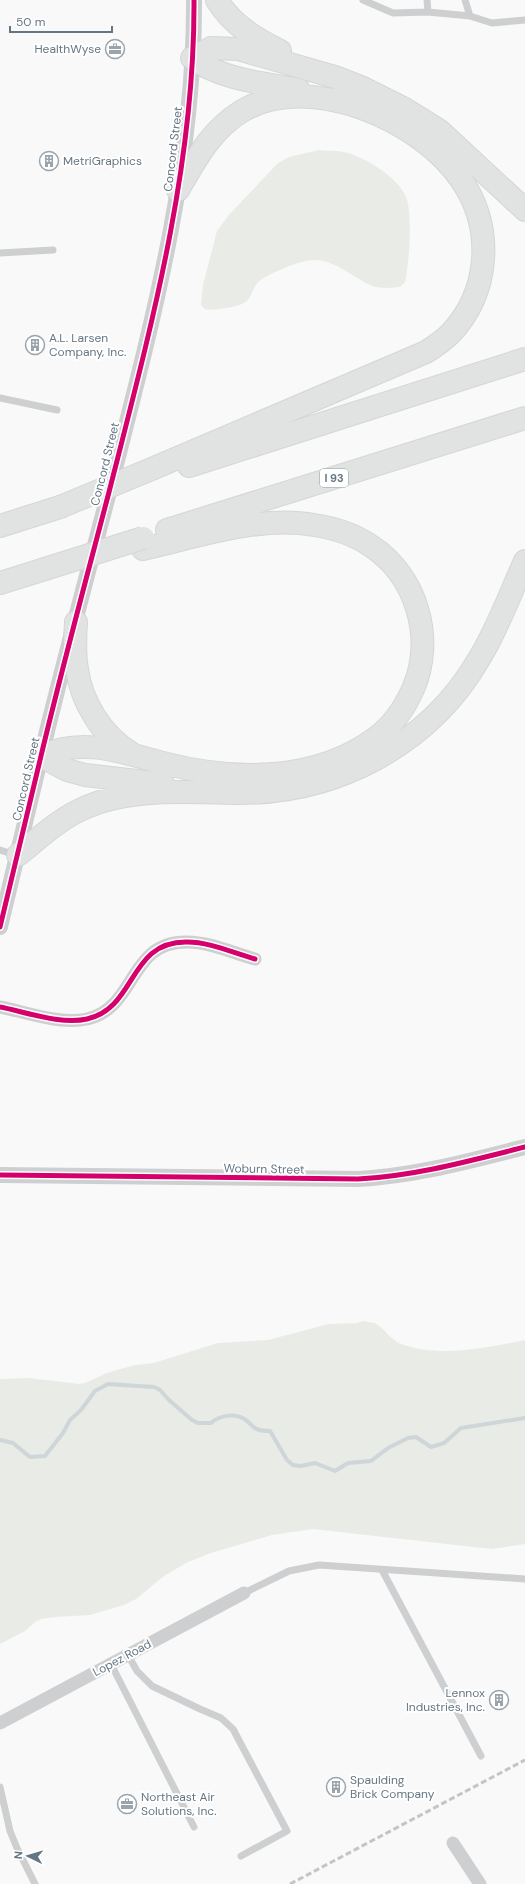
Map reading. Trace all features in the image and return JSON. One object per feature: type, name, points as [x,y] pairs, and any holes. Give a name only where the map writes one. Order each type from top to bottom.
[{"type":"highway","points":[[217,0],[229,16],[249,34],[292,58],[390,101],[440,132],[525,210]]},
{"type":"highway","points":[[152,473],[426,352],[449,335],[468,310],[475,297],[483,269],[484,241],[477,210],[462,180],[443,158],[407,131],[377,115],[327,98],[216,72],[203,66],[192,58],[211,48],[231,48],[267,56],[330,75]]},
{"type":"highway","points":[[178,190],[205,143],[242,111],[264,101],[283,97],[327,98]]},
{"type":"highway","points":[[0,526],[60,507],[152,473],[525,359]]},
{"type":"highway","name":"I 93","points":[[143,543],[525,418]]},
{"type":"highway","points":[[0,583],[45,569],[143,543],[238,528],[295,522],[343,532],[364,542],[378,551],[390,561],[404,580],[415,602],[420,617],[422,649],[416,683],[398,716],[379,736],[367,744],[337,758],[310,767],[279,774],[237,775],[194,770],[134,754],[101,748],[72,747],[57,749],[41,756]]},
{"type":"highway","points":[[9,853],[79,810],[99,802],[136,794],[272,791],[311,785],[339,776],[386,754],[411,737],[444,706],[457,691],[479,660],[493,634],[525,561]]},
{"type":"highway","points":[[76,622],[76,668],[86,700],[107,733],[123,748],[134,754]]},
{"type":"highway","points":[[41,756],[67,770],[85,775],[139,780],[220,792]]},
{"type":"street","name":"Concord Street","points":[[0,928],[9,853],[41,756],[76,622],[152,317],[170,235],[184,145],[192,58],[194,0]]},
{"type":"street","points":[[0,1007],[70,1021],[78,1021],[96,1016],[112,1007],[118,1000],[142,961],[158,950],[176,943],[195,942],[255,959]]},
{"type":"street","name":"Woburn Street","points":[[0,1175],[383,1178],[428,1171],[525,1147]]},
{"type":"street","name":"Lopez Road","points":[[0,1723],[244,1593]]},
{"type":"street","points":[[453,1843],[480,1884]]},
{"type":"lane","points":[[363,0],[393,13],[428,12],[470,16],[492,23],[525,20]]},
{"type":"lane","points":[[427,0],[428,12]]},
{"type":"lane","points":[[465,0],[470,16]]},
{"type":"lane","points":[[0,253],[53,250]]},
{"type":"lane","points":[[0,398],[57,410]]},
{"type":"lane","points":[[244,1593],[289,1571],[319,1565],[525,1579]]},
{"type":"lane","points":[[382,1570],[481,1756]]},
{"type":"lane","points":[[128,1655],[137,1671],[152,1686],[222,1718],[233,1729],[287,1831],[241,1856]]},
{"type":"lane","points":[[111,1664],[194,1827]]},
{"type":"lane","points":[[0,1787],[10,1830],[17,1848],[35,1884]]},
{"type":"shaded area","points":[[319,150],[340,151],[360,158],[379,168],[396,182],[402,190],[408,205],[410,226],[408,264],[405,282],[400,287],[377,287],[370,285],[336,265],[318,260],[308,260],[284,268],[262,279],[244,303],[219,309],[204,309],[201,305],[203,285],[217,231],[228,216],[277,164],[289,157]]},
{"type":"shaded area","points":[[363,1321],[375,1323],[394,1340],[401,1344],[431,1350],[463,1350],[525,1340],[525,1544],[492,1549],[313,1529],[272,1535],[211,1553],[188,1562],[164,1576],[136,1599],[124,1605],[90,1615],[41,1619],[25,1631],[0,1644],[0,1379],[29,1378],[79,1384],[85,1383],[107,1373],[135,1365],[154,1363],[218,1343],[268,1340],[329,1324],[357,1323]]},
{"type":"waterway","points":[[0,1440],[13,1443],[30,1457],[45,1456],[63,1433],[70,1420],[81,1410],[95,1391],[108,1384],[154,1387],[160,1390],[192,1420],[198,1423],[211,1423],[224,1416],[238,1416],[261,1431],[270,1431],[287,1460],[293,1465],[301,1466],[315,1463],[335,1471],[348,1463],[371,1461],[388,1448],[408,1438],[416,1437],[431,1447],[444,1443],[461,1428],[525,1418]]},
{"type":"railway","points":[[290,1884],[525,1760]]},
{"type":"cycle path","points":[[0,927],[57,690],[140,371],[167,249],[187,125],[192,63],[194,0]]},
{"type":"cycle path","points":[[0,1007],[55,1019],[87,1019],[103,1012],[115,1002],[143,963],[154,952],[168,945],[196,942],[255,959]]},
{"type":"cycle path","points":[[0,1175],[358,1179],[400,1175],[421,1171],[525,1147]]},
{"type":"place","name":"HealthWyse","points":[[115,49]]},
{"type":"place","name":"MetriGraphics","points":[[49,161]]},
{"type":"place","name":"A.L. Larsen Company, Inc.","points":[[35,345]]},
{"type":"place","name":"Lennox Industries, Inc.","points":[[499,1700]]},
{"type":"place","name":"Spaulding Brick Company","points":[[336,1787]]},
{"type":"place","name":"Northeast Air Solutions, Inc.","points":[[127,1804]]}]
